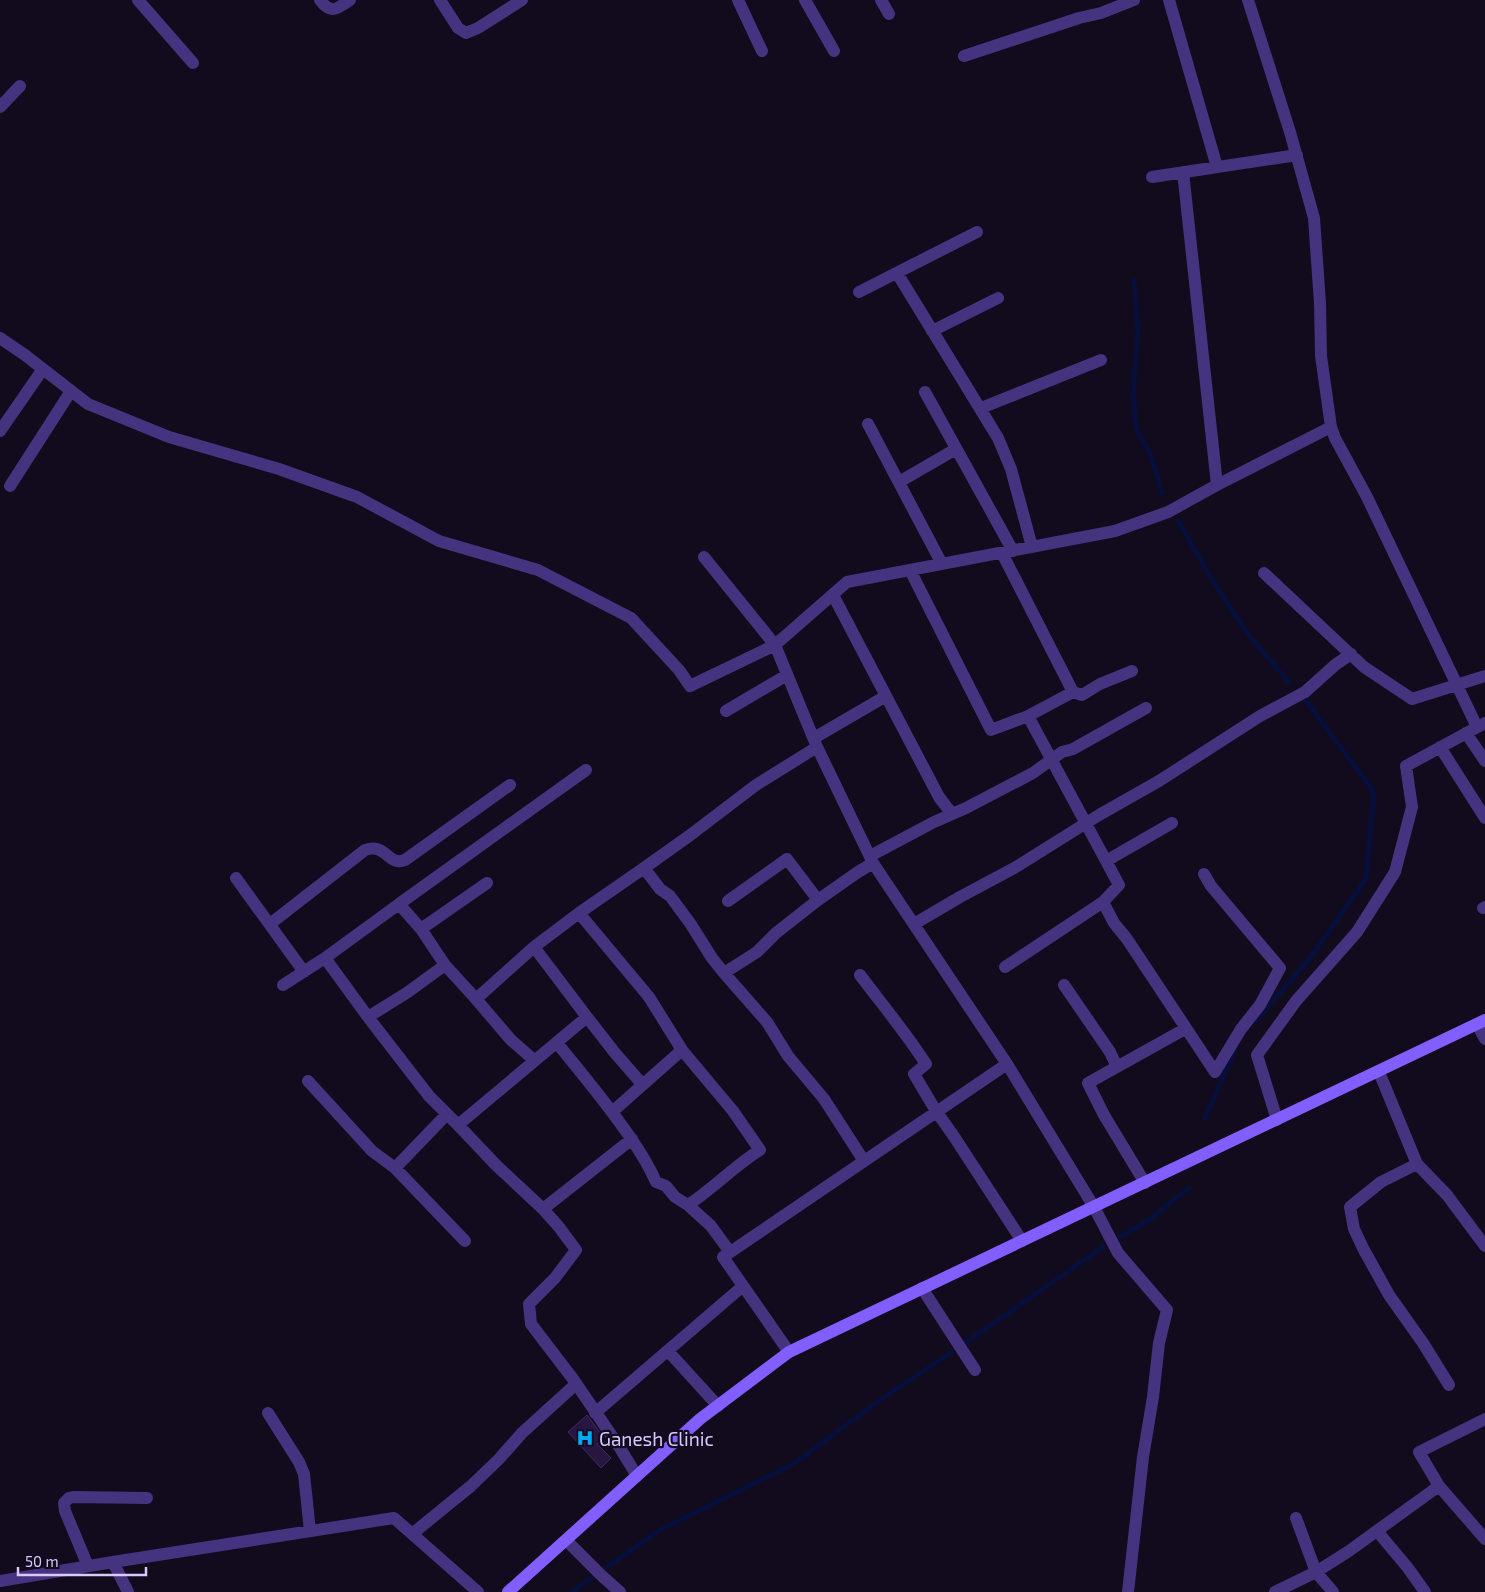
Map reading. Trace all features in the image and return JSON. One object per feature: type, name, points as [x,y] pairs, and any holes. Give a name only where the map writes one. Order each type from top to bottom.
[{"type":"street","points":[[138,0],[193,64]]},
{"type":"street","points":[[320,0],[328,9],[332,10],[350,0]]},
{"type":"street","points":[[440,0],[458,28],[466,32],[478,28],[522,0]]},
{"type":"street","points":[[738,0],[762,51]]},
{"type":"street","points":[[805,0],[834,51]]},
{"type":"street","points":[[882,0],[889,14]]},
{"type":"street","points":[[964,56],[1079,18],[1101,13],[1134,0]]},
{"type":"street","points":[[1169,0],[1217,167]]},
{"type":"street","points":[[1248,0],[1297,156],[1314,218],[1320,303],[1321,356],[1331,427],[1367,497],[1476,728],[1485,761]]},
{"type":"street","points":[[0,107],[20,86]]},
{"type":"street","points":[[1152,176],[1297,156]]},
{"type":"street","points":[[1183,172],[1217,485]]},
{"type":"street","points":[[859,292],[977,232]]},
{"type":"street","points":[[897,273],[998,438],[1011,468],[1032,547]]},
{"type":"street","points":[[932,331],[998,298]]},
{"type":"street","points":[[0,338],[88,404],[169,437],[279,468],[357,497],[439,541],[538,570],[631,618],[679,670],[690,686],[775,645],[847,582],[1115,531],[1168,512],[1331,427]]},
{"type":"street","points":[[981,408],[1101,360]]},
{"type":"street","points":[[0,431],[43,369]]},
{"type":"street","points":[[10,486],[71,391]]},
{"type":"street","points":[[925,392],[1008,552],[1073,692]]},
{"type":"street","points":[[868,424],[942,564]]},
{"type":"street","points":[[899,482],[956,449]]},
{"type":"street","points":[[704,557],[775,645],[816,742],[872,860],[1007,1064],[1094,1207],[1118,1254],[1167,1310],[1159,1343],[1143,1458],[1128,1592]]},
{"type":"street","points":[[910,570],[991,730],[1028,716],[1073,692],[1082,695],[1119,675],[1132,671]]},
{"type":"street","points":[[1264,573],[1364,667],[1412,699],[1485,676]]},
{"type":"street","points":[[833,595],[939,797],[952,814]]},
{"type":"street","points":[[914,924],[1016,867],[1159,781],[1260,716],[1305,692],[1335,665],[1351,654]]},
{"type":"street","points":[[726,711],[788,675]]},
{"type":"street","points":[[476,998],[534,947],[580,913],[689,836],[816,742],[886,696]]},
{"type":"street","points":[[724,973],[757,952],[776,933],[872,860],[934,822],[966,808],[1033,773],[1051,759],[1146,708]]},
{"type":"street","points":[[1005,967],[1103,902],[1119,885],[1028,716]]},
{"type":"street","points":[[1277,1120],[1257,1055],[1296,1001],[1357,932],[1395,872],[1412,807],[1406,766],[1476,728]]},
{"type":"street","points":[[1440,747],[1485,818]]},
{"type":"street","points":[[283,985],[325,958],[586,770]]},
{"type":"street","points":[[270,924],[365,850],[375,847],[397,862],[405,860],[510,785]]},
{"type":"street","points":[[1106,861],[1172,823]]},
{"type":"street","points":[[728,901],[787,859],[818,900]]},
{"type":"street","points":[[644,868],[660,889],[670,896],[724,973],[767,1022],[788,1056],[824,1099],[864,1161]]},
{"type":"street","points":[[1103,902],[1114,923],[1127,939],[1185,1029],[1216,1072],[1241,1029],[1260,1005],[1280,968],[1211,886],[1204,874]]},
{"type":"street","points":[[236,878],[304,972]]},
{"type":"street","points":[[421,929],[487,882]]},
{"type":"street","points":[[399,904],[421,929],[446,964],[510,1040],[534,1060]]},
{"type":"street","points":[[580,913],[649,997],[682,1050],[733,1111],[760,1150],[737,1166],[722,1181],[688,1205]]},
{"type":"street","points":[[534,947],[615,1053],[642,1084]]},
{"type":"street","points":[[325,958],[429,1096],[496,1165],[543,1209],[576,1250],[555,1278],[529,1304],[531,1324],[576,1384],[637,1476]]},
{"type":"street","points":[[368,1017],[408,992],[446,964]]},
{"type":"street","points":[[860,975],[912,1042],[926,1064],[914,1074],[936,1112],[954,1135],[1022,1241]]},
{"type":"street","points":[[1064,985],[1110,1052],[1117,1067]]},
{"type":"street","points":[[458,1125],[587,1017]]},
{"type":"street","points":[[508,1592],[700,1419],[789,1352],[1481,1022],[1485,1040]]},
{"type":"street","points":[[1145,1183],[1104,1115],[1088,1084],[1185,1029]]},
{"type":"street","points":[[557,1043],[632,1139],[650,1167],[656,1182],[666,1186],[675,1197],[688,1205],[711,1226],[730,1252]]},
{"type":"street","points":[[612,1112],[682,1050]]},
{"type":"street","points":[[789,1352],[723,1256],[1007,1064]]},
{"type":"street","points":[[1378,1072],[1417,1164],[1447,1195],[1485,1246]]},
{"type":"street","points":[[308,1081],[372,1151],[394,1168],[465,1240]]},
{"type":"street","points":[[394,1168],[447,1114]]},
{"type":"street","points":[[543,1209],[632,1139]]},
{"type":"street","points":[[1417,1164],[1381,1182],[1350,1207],[1354,1229],[1364,1250],[1389,1295],[1423,1343],[1448,1385]]},
{"type":"street","points":[[595,1413],[743,1286]]},
{"type":"street","points":[[922,1288],[975,1370]]},
{"type":"street","points":[[668,1351],[718,1406]]},
{"type":"street","points":[[412,1534],[471,1486],[522,1433],[576,1384]]},
{"type":"street","points":[[268,1414],[299,1462],[304,1474],[310,1531]]},
{"type":"street","points":[[1485,1419],[1419,1452],[1439,1486],[1485,1538]]},
{"type":"street","points":[[1275,1592],[1316,1572],[1439,1486]]},
{"type":"street","points":[[88,1566],[65,1511],[64,1503],[66,1500],[73,1497],[146,1498]]},
{"type":"street","points":[[0,1581],[394,1518],[478,1592]]},
{"type":"street","points":[[1296,1518],[1316,1572],[1333,1592]]},
{"type":"street","points":[[1377,1531],[1425,1592]]},
{"type":"street","points":[[566,1540],[620,1592]]},
{"type":"street","points":[[113,1562],[128,1592]]},
{"type":"building","points":[[587,1415],[604,1438],[597,1444],[611,1458],[601,1468],[568,1432]]},
{"type":"waterway","points":[[1134,280],[1138,332],[1133,391],[1136,428],[1151,456],[1162,493]]},
{"type":"waterway","points":[[1178,521],[1210,576],[1247,633],[1289,682]]},
{"type":"waterway","points":[[1255,1021],[1307,962],[1366,879],[1374,792],[1306,701]]},
{"type":"waterway","points":[[1205,1118],[1235,1050]]},
{"type":"waterway","points":[[1118,1238],[1146,1222],[1189,1188]]},
{"type":"waterway","points":[[965,1343],[1103,1247]]},
{"type":"waterway","points":[[607,1567],[660,1530],[795,1463],[884,1397],[952,1352]]},
{"type":"waterway","points":[[572,1592],[593,1577]]},
{"type":"place","name":"Ganesh Clinic","points":[[585,1438]]}]
